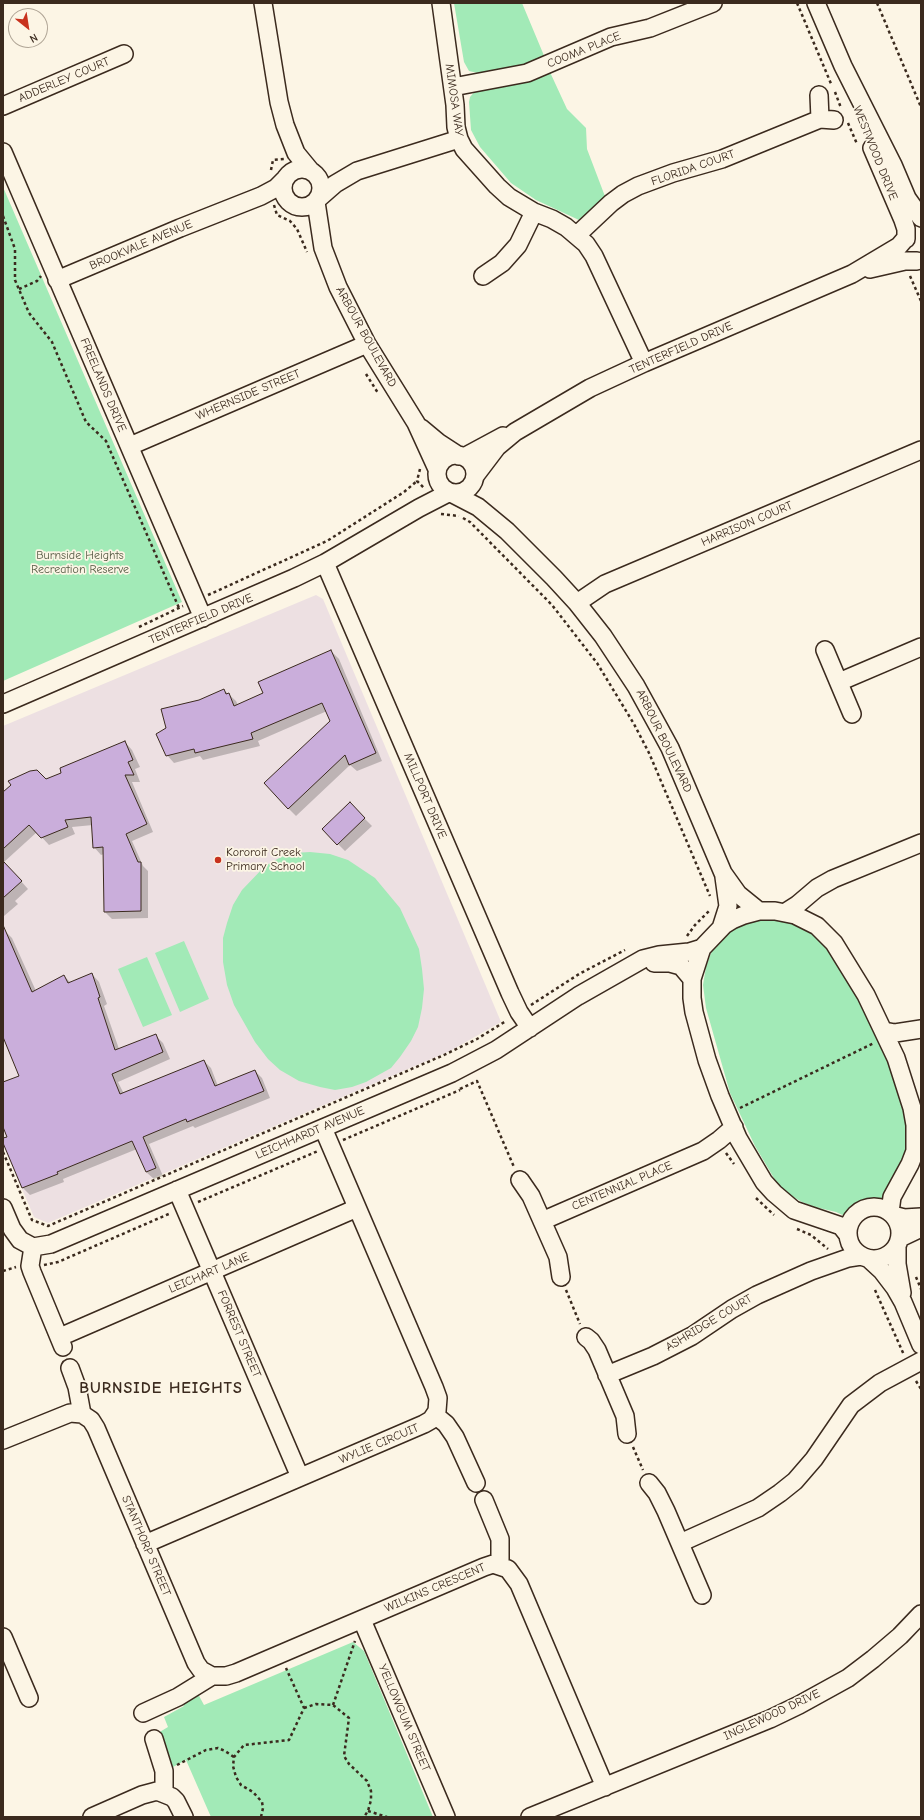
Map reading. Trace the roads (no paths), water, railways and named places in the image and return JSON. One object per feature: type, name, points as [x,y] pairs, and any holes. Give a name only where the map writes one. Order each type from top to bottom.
[{"type":"street","points":[[263,3],[279,102],[285,125],[296,153],[321,184],[317,200]]},
{"type":"street","name":"MIMOSA WAY","points":[[441,3],[459,139],[464,149],[496,186],[520,204],[534,212],[552,219],[577,235],[586,244],[594,256],[644,363]]},
{"type":"street","name":"COOMA PLACE","points":[[453,87],[527,73],[611,37],[650,28],[712,3]]},
{"type":"street","name":"WESTWOOD DRIVE","points":[[816,3],[843,66],[893,165],[907,198],[921,218]]},
{"type":"street","name":"ADDERLEY COURT","points":[[3,106],[124,54]]},
{"type":"street","name":"WESTWOOD DRIVE","points":[[843,66],[864,129],[903,220],[906,229],[906,252],[911,258],[919,263]]},
{"type":"street","name":"FLORIDA COURT","points":[[577,235],[623,194],[638,186],[673,173],[722,159],[827,119],[819,95]]},
{"type":"street","points":[[285,125],[286,177],[283,193],[293,205],[303,208],[317,200],[341,179],[368,166],[459,139]]},
{"type":"street","name":"FREELANDS DRIVE","points":[[3,152],[203,618]]},
{"type":"street","points":[[286,177],[298,169],[312,171],[368,166]]},
{"type":"street","name":"BROOKVALE AVENUE","points":[[55,273],[261,196],[276,188],[286,177]]},
{"type":"street","name":"ARBOUR BOULEVARD","points":[[317,200],[323,248]]},
{"type":"street","name":"BROOKVALE AVENUE","points":[[224,210],[275,202],[293,205]]},
{"type":"street","name":"ARBOUR BOULEVARD","points":[[293,205],[323,248],[338,287],[367,344],[416,424]]},
{"type":"street","points":[[484,276],[502,263],[518,245],[534,212]]},
{"type":"street","name":"TENTERFIELD DRIVE","points":[[461,456],[515,432],[590,388],[644,363],[852,274],[899,246],[906,239],[912,229],[921,226]]},
{"type":"street","name":"TENTERFIELD DRIVE","points":[[852,274],[905,261],[919,263]]},
{"type":"street","name":"WHERNSIDE STREET","points":[[130,446],[367,344]]},
{"type":"street","points":[[416,424],[439,443],[461,456],[472,465],[475,478],[483,498],[498,516],[507,532]]},
{"type":"street","points":[[416,424],[437,472],[440,485],[450,493],[478,507],[507,532]]},
{"type":"street","name":"TENTERFIELD DRIVE","points":[[475,478],[497,447],[515,432]]},
{"type":"street","name":"HARRISON COURT","points":[[577,604],[605,584],[921,450]]},
{"type":"street","points":[[437,472],[440,464],[448,457],[461,456]]},
{"type":"street","name":"TENTERFIELD DRIVE","points":[[392,523],[425,495],[437,472]]},
{"type":"street","points":[[450,493],[463,492],[468,489],[475,478]]},
{"type":"street","name":"TENTERFIELD DRIVE","points":[[3,704],[294,578],[325,563],[392,523],[450,493]]},
{"type":"street","name":"ARBOUR BOULEVARD","points":[[507,532],[554,578],[577,604],[621,662],[658,726],[723,873]]},
{"type":"street","name":"MILLPORT DRIVE","points":[[325,563],[510,993],[519,1012],[530,1028]]},
{"type":"street","points":[[839,682],[921,647]]},
{"type":"street","points":[[825,650],[852,714]]},
{"type":"street","points":[[786,912],[797,906],[825,883],[921,843]]},
{"type":"street","points":[[723,873],[738,894],[759,912]]},
{"type":"street","points":[[721,928],[728,906],[723,873]]},
{"type":"street","points":[[817,926],[813,917],[814,908],[817,902],[829,888],[850,873]]},
{"type":"street","points":[[903,1302],[897,1264],[900,1230],[898,1222],[892,1214],[892,1197],[910,1164],[915,1151],[916,1140],[912,1108],[896,1058],[851,968],[834,943],[817,926],[786,912],[759,912],[744,915],[721,928],[702,948],[692,979],[692,998],[697,1022],[713,1079],[731,1121],[764,1182],[785,1203],[803,1213],[828,1220],[841,1226],[855,1251],[865,1257],[889,1278],[903,1302],[921,1345]]},
{"type":"street","points":[[622,971],[650,957],[689,952],[702,948]]},
{"type":"street","points":[[622,971],[642,965],[670,963],[685,970],[692,979]]},
{"type":"street","name":"LEICHHARDT AVENUE","points":[[33,1247],[51,1244],[452,1073],[496,1050],[578,996],[622,971]]},
{"type":"street","points":[[885,1034],[921,1029]]},
{"type":"street","points":[[896,1058],[903,1045],[921,1033]]},
{"type":"street","points":[[703,1152],[719,1140],[731,1121]]},
{"type":"street","points":[[323,1128],[438,1398],[439,1404],[435,1415],[446,1424],[455,1437],[476,1483]]},
{"type":"street","points":[[703,1152],[731,1147],[747,1153]]},
{"type":"street","name":"CENTENNIAL PLACE","points":[[542,1221],[703,1152]]},
{"type":"street","points":[[520,1180],[531,1196],[552,1243],[560,1265],[561,1277]]},
{"type":"street","name":"FORREST STREET","points":[[177,1190],[300,1478]]},
{"type":"street","points":[[811,1271],[845,1249],[849,1244],[848,1237],[851,1220],[862,1210],[876,1207],[904,1218],[921,1217]]},
{"type":"street","points":[[3,1208],[16,1236],[23,1243],[33,1247]]},
{"type":"street","name":"LEICHART LANE","points":[[33,1247],[30,1266],[62,1342],[212,1271],[357,1208]]},
{"type":"street","points":[[811,1271],[848,1258],[865,1257],[877,1259],[885,1256],[892,1252],[898,1242],[921,1228]]},
{"type":"street","name":"ASHRIDGE COURT","points":[[608,1375],[674,1346],[757,1295],[811,1271]]},
{"type":"street","points":[[586,1337],[591,1341],[597,1350],[608,1375],[625,1416],[627,1434]]},
{"type":"street","points":[[680,1543],[746,1514],[780,1493],[795,1481],[814,1460],[851,1405],[880,1383],[915,1364]]},
{"type":"street","points":[[3,1440],[62,1415],[70,1413],[82,1414],[77,1387],[70,1368]]},
{"type":"street","name":"STANTHORP STREET","points":[[82,1414],[91,1420],[96,1428],[196,1663],[201,1670],[212,1676]]},
{"type":"street","name":"WYLIE CIRCUIT","points":[[146,1544],[424,1424],[431,1420],[435,1415]]},
{"type":"street","points":[[649,1483],[657,1493],[666,1512],[702,1595]]},
{"type":"street","points":[[484,1500],[500,1540],[500,1565]]},
{"type":"street","name":"WILKINS CRESCENT","points":[[143,1713],[178,1697],[212,1676],[226,1676],[236,1673],[484,1567],[493,1564],[500,1565],[512,1572],[519,1584],[605,1787]]},
{"type":"street","name":"INGLEWOOD DRIVE","points":[[530,1817],[770,1719],[799,1705],[848,1678],[873,1660],[921,1614]]},
{"type":"street","name":"YELLOWGUM STREET","points":[[362,1620],[446,1817]]},
{"type":"street","points":[[3,1637],[29,1698]]},
{"type":"street","points":[[154,1739],[164,1771],[164,1793]]},
{"type":"street","name":"INGLEWOOD DRIVE","points":[[542,1817],[605,1787]]},
{"type":"street","points":[[92,1817],[142,1795],[157,1791],[176,1800],[184,1817]]},
{"type":"place","name":"Kororoit Creek Primary School","points":[[218,860]]},
{"type":"district","name":"BURNSIDE HEIGHTS","points":[[161,1388]]},
{"type":"park label","name":"Burnside Heights Recreation Reserve","points":[[80,563]]}]
